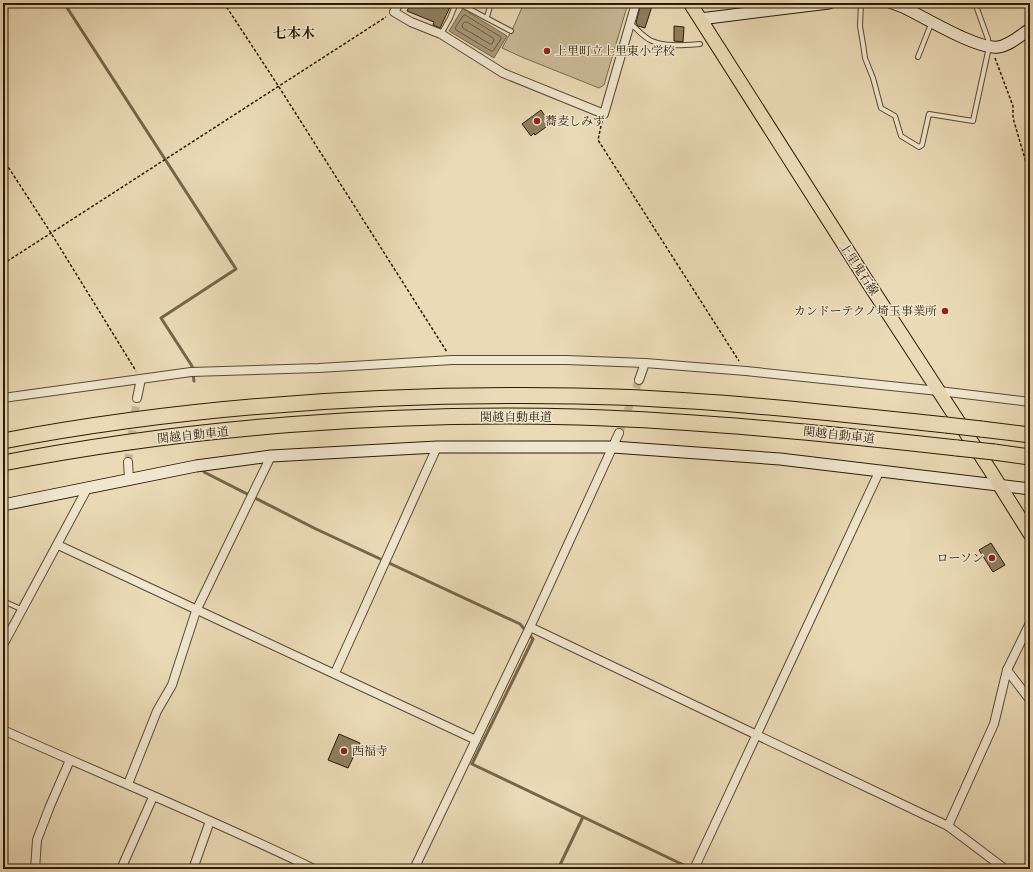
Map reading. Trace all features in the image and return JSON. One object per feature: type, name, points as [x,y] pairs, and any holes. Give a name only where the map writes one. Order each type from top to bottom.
[{"type":"highway","name":"関越自動車道","points":[[3,441],[90,426],[243,408],[312,402],[436,396],[578,396],[774,407],[1030,435]]},
{"type":"highway","name":"関越自動車道","points":[[3,463],[157,438],[251,428],[316,423],[483,416],[577,417],[772,428],[1030,457]]},
{"type":"main road","name":"上里鬼石線","points":[[690,3],[1030,534]]},
{"type":"street","points":[[399,3],[394,12],[411,22],[441,34],[503,73],[604,114],[636,3]]},
{"type":"street","points":[[700,19],[829,3]]},
{"type":"street","points":[[892,3],[966,39],[991,47],[1000,47],[1030,29]]},
{"type":"street","points":[[3,398],[191,372],[319,368],[452,360],[566,360],[645,363],[746,372],[939,391],[1030,402]]},
{"type":"street","points":[[639,380],[645,363]]},
{"type":"street","points":[[137,398],[142,379]]},
{"type":"street","points":[[414,869],[530,627],[619,432]]},
{"type":"street","points":[[3,505],[196,466],[271,456],[437,447],[613,447],[780,459],[1030,489]]},
{"type":"street","points":[[335,673],[437,447]]},
{"type":"street","points":[[128,784],[157,711],[172,684],[196,611],[271,456]]},
{"type":"street","points":[[128,462],[129,479]]},
{"type":"street","points":[[694,869],[880,470]]},
{"type":"street","points":[[3,645],[88,487]]},
{"type":"street","points":[[58,545],[196,611],[335,673],[476,740]]},
{"type":"street","points":[[948,826],[994,724],[1007,670],[1030,623]]},
{"type":"street","points":[[530,627],[948,826],[1005,869]]},
{"type":"street","points":[[1007,670],[1030,700]]},
{"type":"street","points":[[3,730],[128,784],[154,797],[210,820],[299,866],[314,869]]},
{"type":"street","points":[[35,869],[38,840],[50,806],[70,760]]},
{"type":"street","points":[[121,869],[154,797]]},
{"type":"street","points":[[193,869],[210,820]]},
{"type":"lane","points":[[441,34],[457,3],[512,31]]},
{"type":"lane","points":[[487,17],[491,3]]},
{"type":"lane","points":[[861,3],[860,26],[864,51],[881,108],[895,116],[901,136],[919,147],[922,145],[929,114],[973,121],[991,47],[974,3]]},
{"type":"lane","points":[[918,57],[932,22]]},
{"type":"lane","points":[[630,23],[652,42],[679,45],[700,44]]},
{"type":"lane","points":[[3,601],[23,610]]},
{"type":"path","points":[[224,3],[452,360]]},
{"type":"path","points":[[3,264],[394,12]]},
{"type":"path","points":[[991,47],[1013,106],[1013,118],[1030,176]]},
{"type":"path","points":[[604,114],[598,140],[746,372]]},
{"type":"path","points":[[3,159],[142,379]]},
{"type":"shaded area","points":[[524,3],[628,3],[604,85],[599,88],[502,48]]},
{"type":"water","points":[[463,8],[507,36],[494,58],[449,31]]},
{"type":"building","points":[[411,3],[452,3],[440,28],[433,25],[434,22],[407,11]]},
{"type":"building","points":[[641,3],[653,3],[645,28],[638,26],[636,23]]},
{"type":"building","points":[[674,26],[684,27],[683,42],[674,41]]},
{"type":"building","name":"蕎麦しみず","points":[[541,110],[550,124],[535,135],[534,133],[531,136],[522,124]]},
{"type":"building","name":"ローソン","points":[[991,543],[1005,565],[993,572],[979,550]]},
{"type":"building","name":"西福寺","points":[[339,734],[360,743],[348,768],[328,760]]},
{"type":"waterway","points":[[64,3],[236,269],[161,318],[192,366],[194,381]]},
{"type":"waterway","points":[[204,467],[204,472],[316,529],[520,624],[533,639],[472,764],[692,869]]},
{"type":"waterway","points":[[558,869],[583,817]]},
{"type":"tunnel","points":[[619,433],[639,380]]},
{"type":"tunnel","points":[[128,462],[137,398]]},
{"type":"place","name":"上里町立上里東小学校","points":[[547,51]]},
{"type":"place","name":"蕎麦しみず","points":[[537,121]]},
{"type":"place","name":"カンドーテクノ埼玉事業所","points":[[945,311]]},
{"type":"place","name":"ローソン","points":[[992,558]]},
{"type":"place","name":"西福寺","points":[[344,751]]},
{"type":"district","name":"七本木","points":[[294,33]]}]
